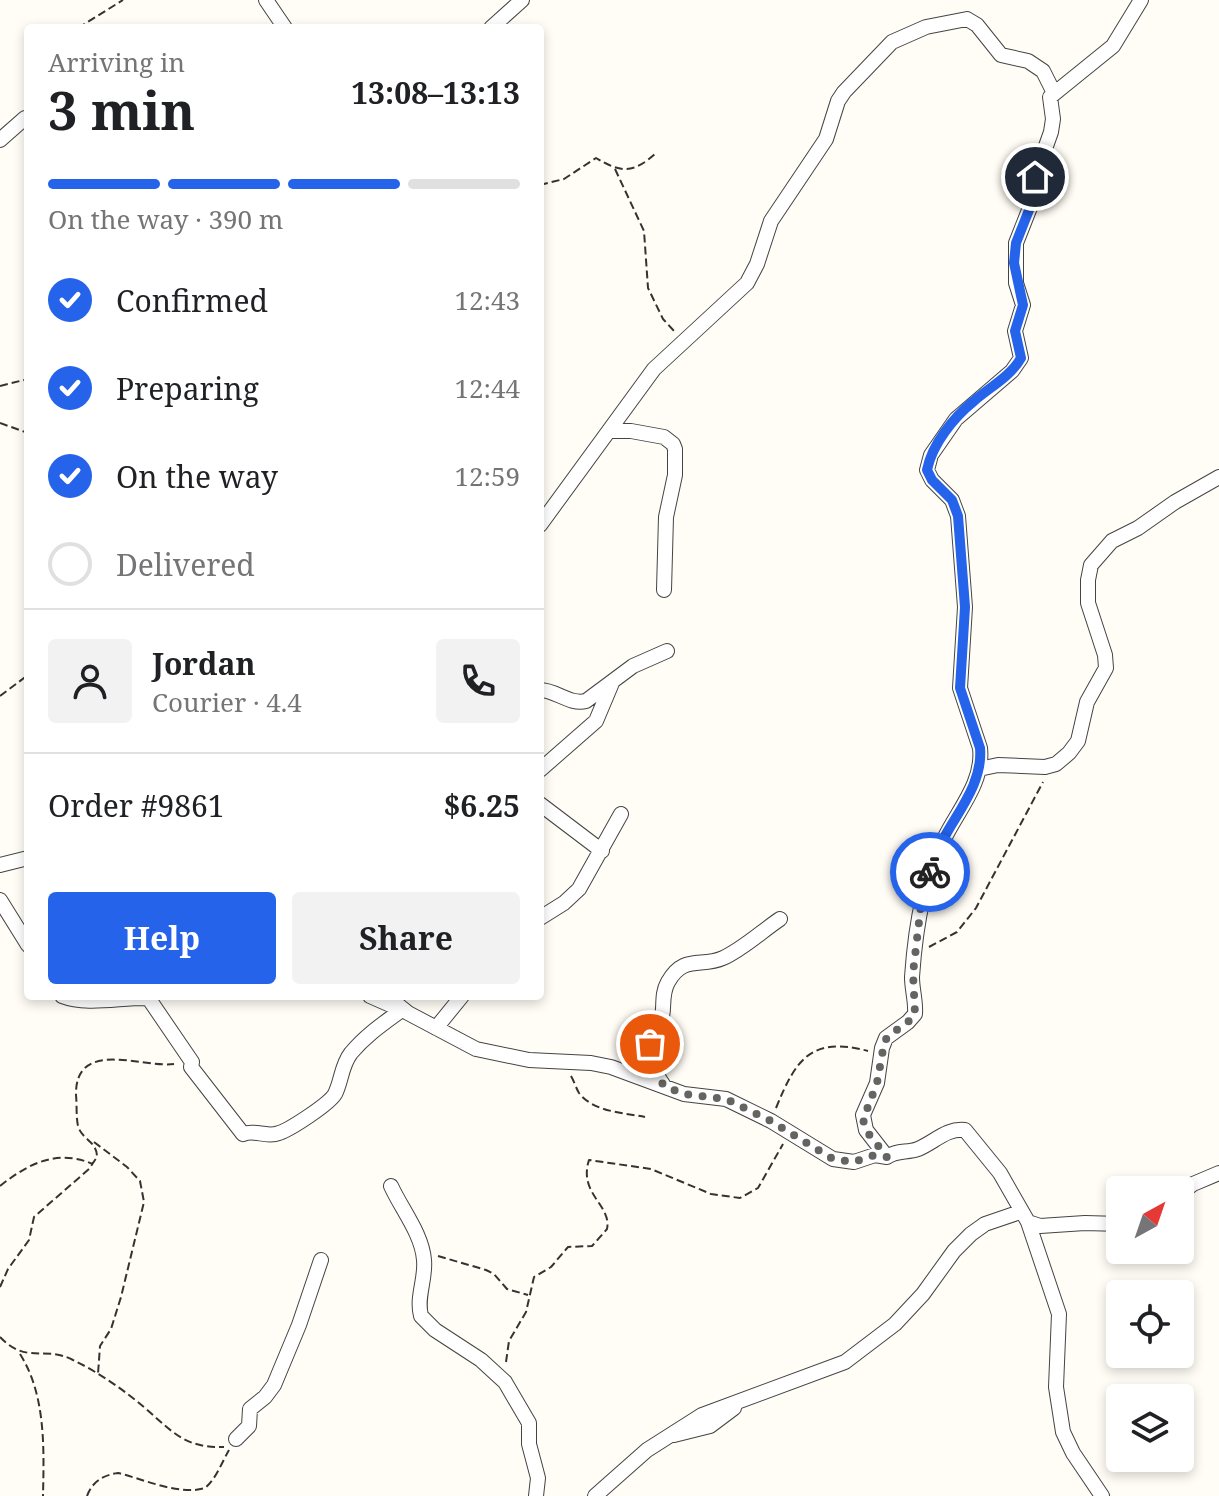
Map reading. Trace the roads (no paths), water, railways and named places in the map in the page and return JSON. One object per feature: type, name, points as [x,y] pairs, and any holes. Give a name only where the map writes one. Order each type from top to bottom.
[{"type":"street","points":[[266,0],[282,24]]},
{"type":"street","points":[[495,24],[522,0]]},
{"type":"street","points":[[887,1157],[868,1133],[863,1120],[877,1083],[887,1037],[914,1017],[913,973],[927,880],[943,839],[969,795],[979,769],[980,748],[960,688],[965,607],[958,516],[952,500],[932,480],[927,470],[931,455],[956,419],[1012,371],[1021,358],[1016,341],[1017,322],[1023,305],[1016,283],[1016,243],[1031,205],[1035,177],[1051,132],[1050,97],[1113,46],[1141,0]]},
{"type":"street","points":[[544,520],[654,369],[747,283],[757,264],[771,221],[826,139],[838,101],[892,42],[926,27],[967,19],[977,25],[1001,55],[1028,61],[1043,71],[1054,93]]},
{"type":"street","points":[[0,140],[24,119]]},
{"type":"street","points":[[609,431],[664,437],[675,449],[675,475],[666,517],[664,590]]},
{"type":"street","points":[[979,769],[998,765],[1050,766],[1063,759],[1078,741],[1087,702],[1106,668],[1105,655],[1088,603],[1091,565],[1112,541],[1219,477]]},
{"type":"street","points":[[544,691],[581,703],[633,666],[667,651]]},
{"type":"street","points":[[544,766],[596,721],[613,683]]},
{"type":"street","points":[[544,807],[602,851]]},
{"type":"street","points":[[544,916],[579,889],[621,814]]},
{"type":"street","points":[[0,865],[24,859]]},
{"type":"street","points":[[0,900],[24,939]]},
{"type":"street","points":[[664,1086],[648,1058],[650,1044],[662,1018],[664,992],[676,971],[690,962],[724,957],[780,919]]},
{"type":"street","points":[[150,1000],[192,1062],[191,1067],[243,1134],[252,1130],[277,1134],[328,1101],[334,1094],[341,1069],[349,1056],[372,1031],[403,1009]]},
{"type":"street","points":[[378,1000],[403,1009]]},
{"type":"street","points":[[392,1000],[476,1049],[529,1060],[591,1063],[611,1067],[684,1094],[726,1099],[771,1121],[833,1159],[854,1162],[875,1155],[887,1157],[916,1149],[954,1129],[965,1130],[1000,1173],[1024,1217],[1059,1314],[1056,1387],[1063,1432],[1102,1496]]},
{"type":"street","points":[[436,1028],[459,1000]]},
{"type":"street","points":[[611,1067],[648,1058]]},
{"type":"street","points":[[1194,1184],[1219,1173]]},
{"type":"street","points":[[391,1186],[418,1238],[424,1258],[419,1308],[422,1318],[442,1336],[481,1360],[505,1382],[529,1423],[529,1444],[538,1478],[536,1496]]},
{"type":"street","points":[[595,1496],[663,1439],[702,1415],[827,1371],[866,1348],[895,1324],[923,1294],[954,1251],[985,1224],[1024,1217],[1040,1226],[1106,1224]]},
{"type":"street","points":[[236,1439],[249,1426],[250,1409],[274,1385],[321,1260]]}]
